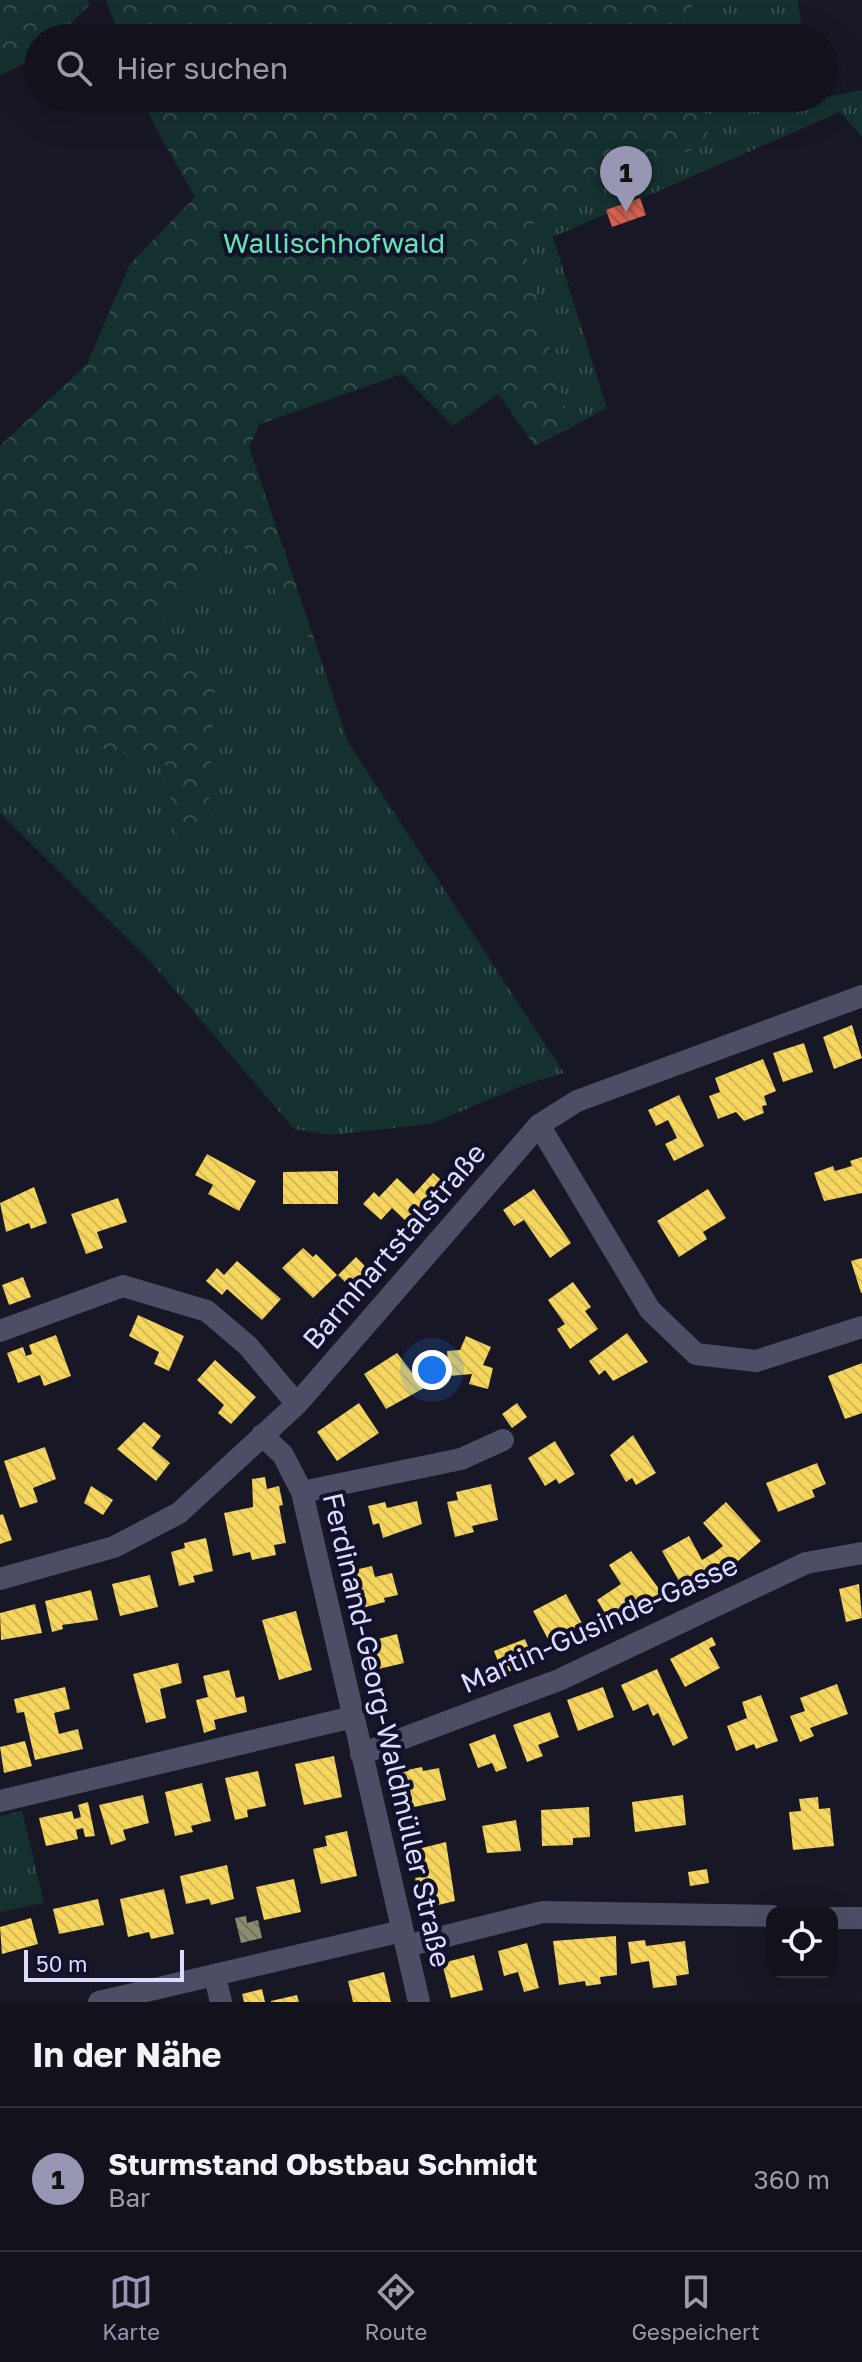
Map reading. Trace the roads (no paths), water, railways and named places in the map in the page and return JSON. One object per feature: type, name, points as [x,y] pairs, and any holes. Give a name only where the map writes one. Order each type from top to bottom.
[{"type":"street","name":"Barmhartstalstraße","points":[[0,1579],[114,1547],[179,1513],[297,1404],[539,1125],[577,1101],[862,996]]},
{"type":"street","points":[[539,1125],[650,1310],[696,1354],[756,1361],[862,1327]]},
{"type":"street","points":[[0,1331],[123,1286],[207,1311],[248,1346],[297,1404]]},
{"type":"street","name":"Ferdinand-Georg-Waldmüller Straße","points":[[262,1435],[283,1455],[302,1492],[419,2002]]},
{"type":"street","points":[[302,1492],[461,1459],[503,1440]]},
{"type":"street","name":"Martin-Gusinde-Gasse","points":[[361,1754],[559,1680],[806,1563],[862,1553]]},
{"type":"street","points":[[0,1801],[353,1717]]},
{"type":"street","points":[[99,2002],[543,1912],[766,1916]]},
{"type":"street","points":[[838,1918],[862,1918]]},
{"type":"street","points":[[215,1977],[221,2002]]},
{"type":"place","name":"Sturmstand Obstbau Schmidt","points":[[626,212]]},
{"type":"park label","name":"Wallischhofwald","points":[[334,243]]}]
